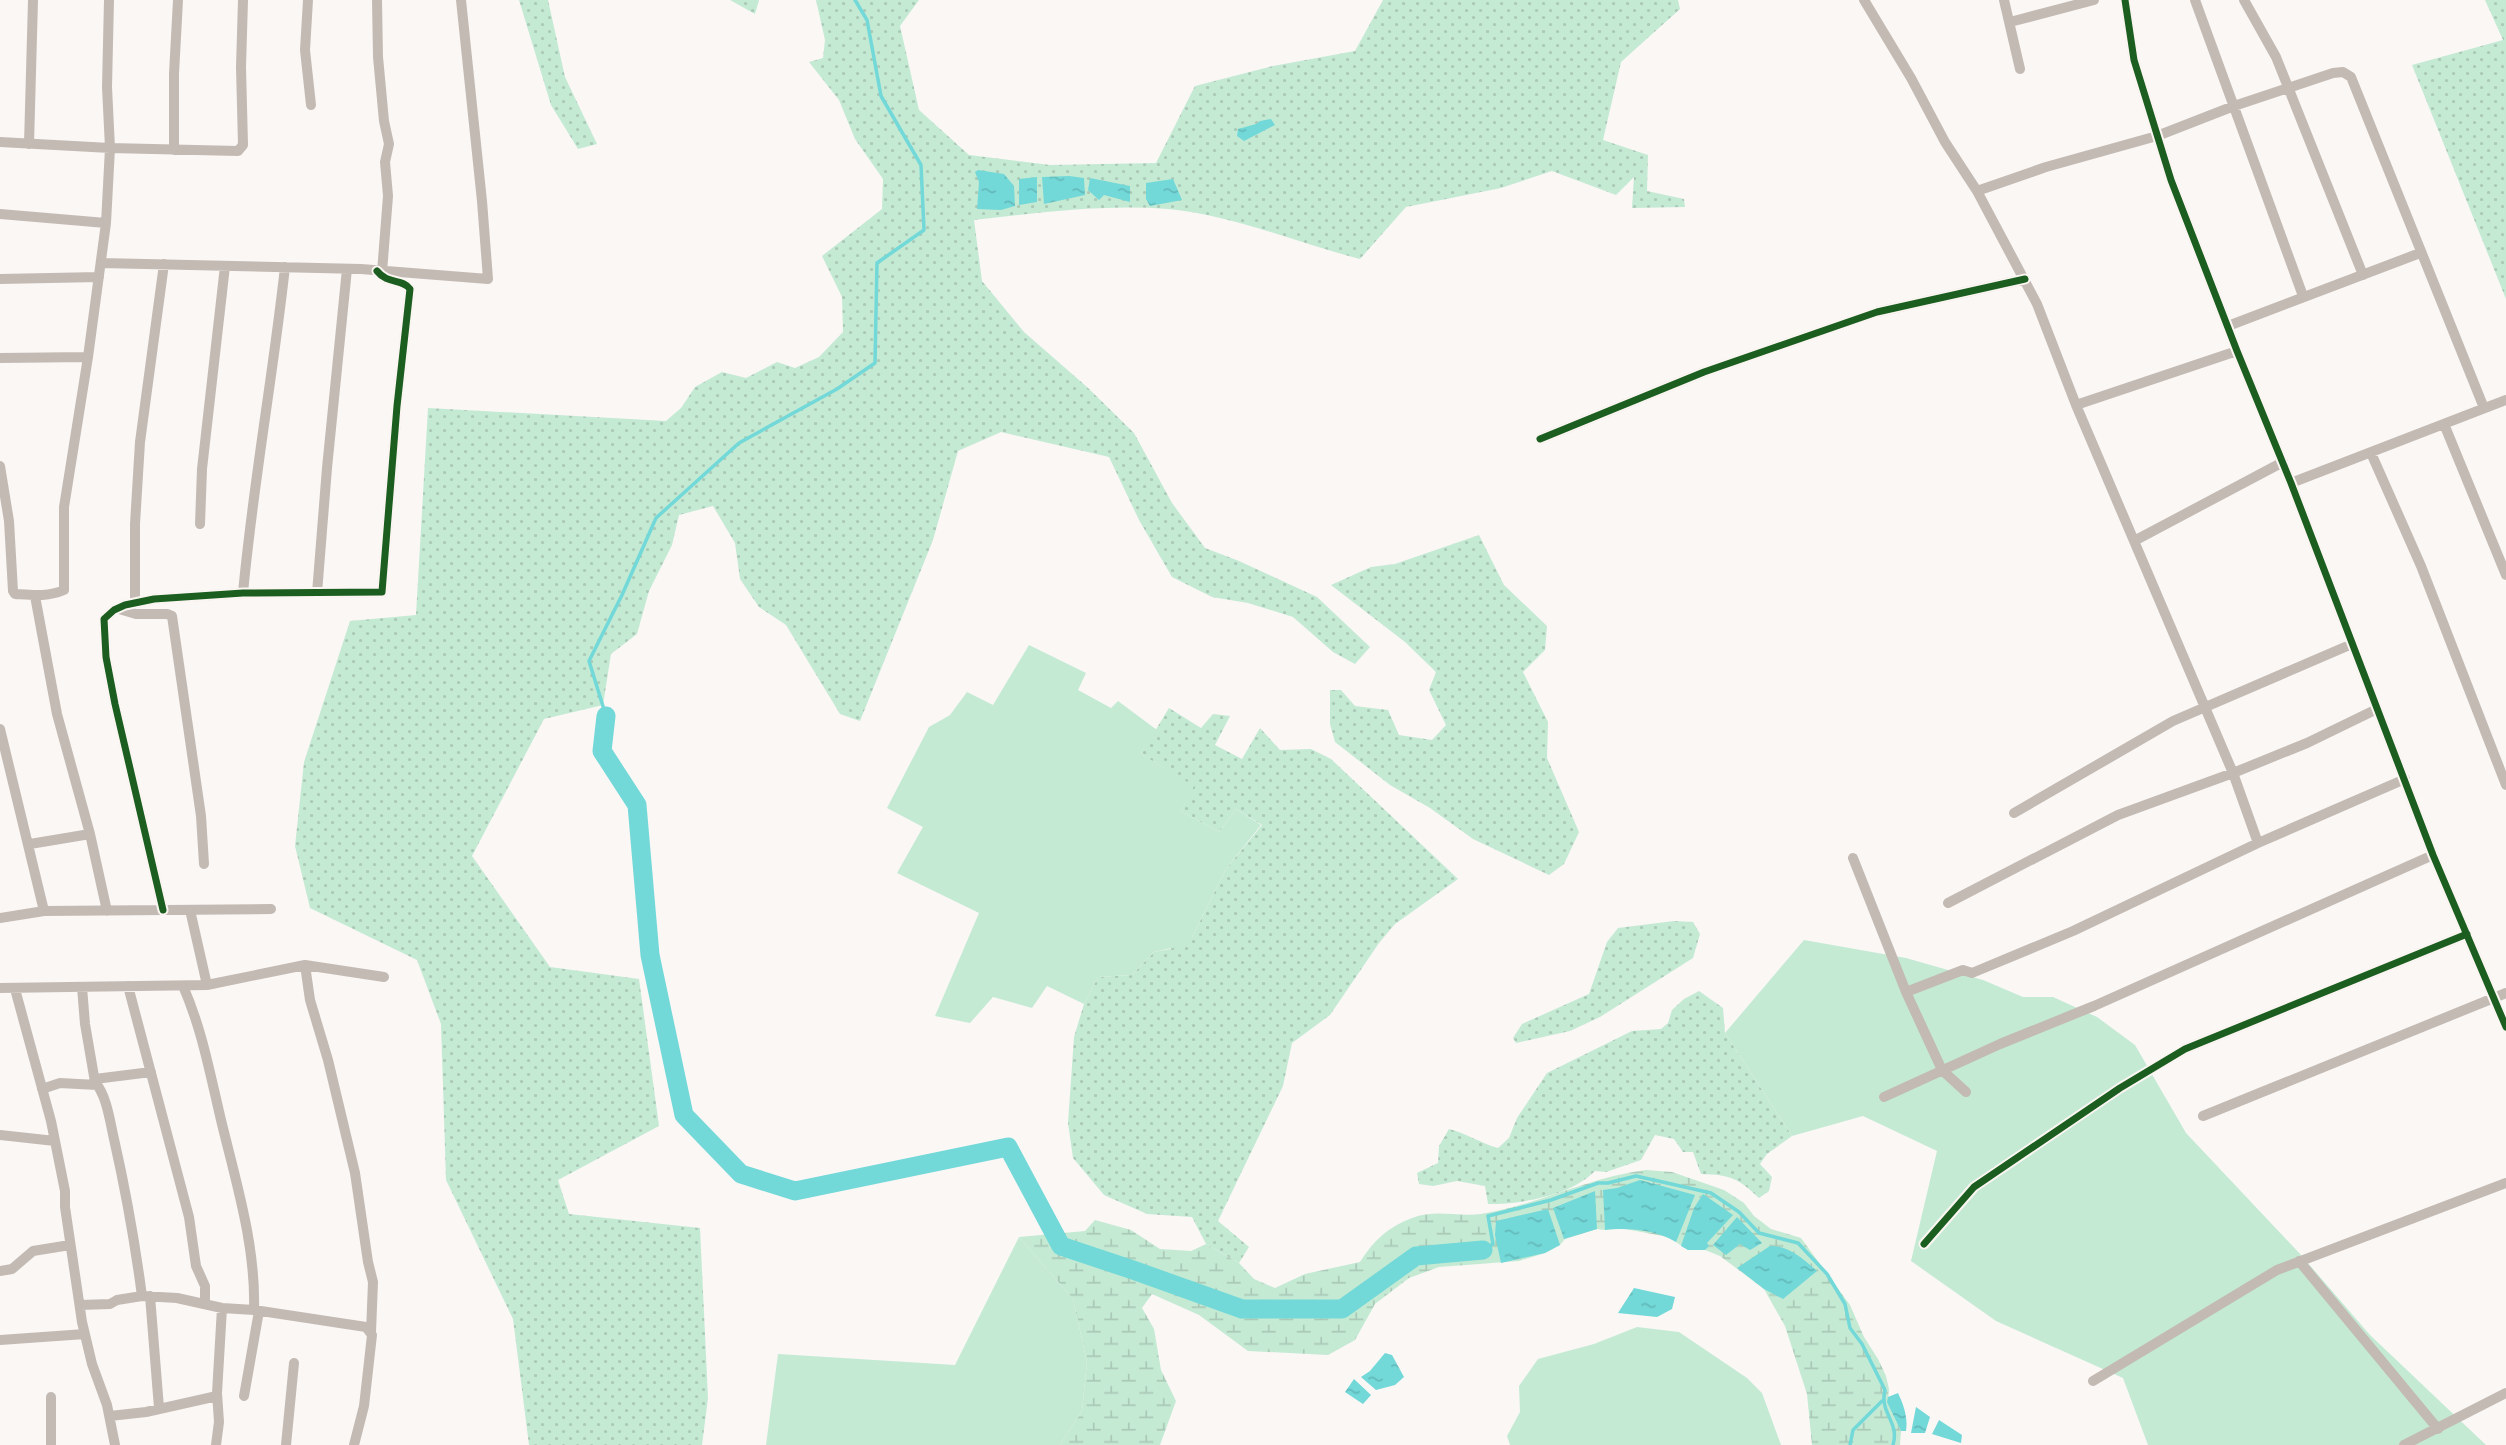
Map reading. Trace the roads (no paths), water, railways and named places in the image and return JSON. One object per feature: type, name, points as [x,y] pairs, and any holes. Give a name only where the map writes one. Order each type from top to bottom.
[{"type":"street","points":[[29,144],[33,0]]},
{"type":"street","points":[[0,467],[12,550],[13,592],[35,596],[64,590],[64,507],[106,223],[110,148],[107,87],[109,0]]},
{"type":"street","points":[[174,149],[178,0]]},
{"type":"street","points":[[0,142],[238,152],[241,149],[243,0]]},
{"type":"street","points":[[308,0],[305,50],[311,105]]},
{"type":"street","points":[[163,911],[128,767],[106,657],[103,621],[118,608],[154,599],[243,593],[380,593],[382,590],[397,406],[410,289],[404,284],[386,279],[380,272],[388,196],[386,162],[389,144],[383,121],[377,0]]},
{"type":"street","points":[[101,263],[347,269],[488,279],[460,0]]},
{"type":"street","points":[[1864,0],[1911,78],[1945,142],[1977,191],[2025,279],[2233,774],[2258,843]]},
{"type":"street","points":[[2004,0],[2020,69]]},
{"type":"street","points":[[2010,22],[2094,0]]},
{"type":"street","points":[[2125,0],[2134,60],[2171,180],[2283,462],[2433,855],[2506,1027]]},
{"type":"street","points":[[2195,0],[2303,296]]},
{"type":"street","points":[[2245,0],[2290,89],[2363,275]]},
{"type":"street","points":[[1977,191],[2046,167],[2157,136],[2234,106],[2343,72],[2351,77],[2484,408]]},
{"type":"street","points":[[0,214],[106,223]]},
{"type":"street","points":[[2228,326],[2420,253]]},
{"type":"street","points":[[135,602],[135,524],[141,442],[164,264]]},
{"type":"street","points":[[200,524],[202,469],[225,266]]},
{"type":"street","points":[[243,593],[285,267]]},
{"type":"street","points":[[317,593],[347,269]]},
{"type":"street","points":[[0,279],[99,277]]},
{"type":"street","points":[[1540,439],[1704,372],[1877,312],[2025,279]]},
{"type":"street","points":[[2076,405],[2237,351]]},
{"type":"street","points":[[0,358],[88,357]]},
{"type":"street","points":[[2291,483],[2506,400]]},
{"type":"street","points":[[2445,424],[2506,575]]},
{"type":"street","points":[[2371,453],[2421,566],[2506,785]]},
{"type":"street","points":[[2134,541],[2283,462]]},
{"type":"street","points":[[0,543],[12,550]]},
{"type":"street","points":[[35,596],[57,714],[90,834],[107,911]]},
{"type":"street","points":[[118,608],[136,614],[167,614],[172,617],[201,816],[204,864]]},
{"type":"street","points":[[2014,813],[2173,721],[2353,644]]},
{"type":"street","points":[[1948,903],[2119,815],[2233,774],[2307,743],[2377,709]]},
{"type":"street","points":[[0,729],[30,844],[44,911]]},
{"type":"street","points":[[1906,992],[1963,970],[1972,973],[2073,931],[2258,843],[2405,779]]},
{"type":"street","points":[[30,844],[90,834]]},
{"type":"street","points":[[1884,1097],[2433,855]]},
{"type":"street","points":[[1853,858],[1906,992],[1942,1070],[1966,1092]]},
{"type":"street","points":[[0,918],[44,911],[271,909]]},
{"type":"street","points":[[190,910],[207,985]]},
{"type":"street","points":[[1924,1244],[1974,1187],[2120,1088],[2185,1049],[2467,934]]},
{"type":"street","points":[[305,965],[310,1000],[328,1060],[355,1173],[373,1282],[366,1397],[354,1445]]},
{"type":"street","points":[[0,988],[207,985],[305,965],[384,977]]},
{"type":"street","points":[[128,986],[189,1217],[196,1266],[205,1286],[205,1303]]},
{"type":"street","points":[[183,986],[203,1041],[243,1211],[257,1310],[244,1396]]},
{"type":"street","points":[[82,987],[85,1024],[96,1082],[106,1108],[128,1195],[146,1296],[159,1408]]},
{"type":"street","points":[[15,989],[55,1141],[65,1191],[70,1245],[85,1334],[110,1416],[115,1445]]},
{"type":"street","points":[[2203,1116],[2506,993]]},
{"type":"street","points":[[42,1089],[60,1083],[96,1082],[151,1072]]},
{"type":"street","points":[[0,1135],[55,1141]]},
{"type":"street","points":[[2093,1381],[2277,1270],[2506,1183]]},
{"type":"street","points":[[0,1270],[12,1269],[33,1251],[70,1245]]},
{"type":"street","points":[[2299,1261],[2438,1429]]},
{"type":"street","points":[[80,1306],[110,1304],[117,1300],[146,1296],[366,1327],[371,1332]]},
{"type":"street","points":[[216,1445],[222,1308]]},
{"type":"street","points":[[0,1340],[85,1334]]},
{"type":"street","points":[[286,1445],[294,1363]]},
{"type":"street","points":[[2404,1445],[2506,1393]]},
{"type":"street","points":[[110,1416],[218,1396]]},
{"type":"street","points":[[51,1397],[51,1445]]},
{"type":"water","points":[[1271,119],[1275,125],[1244,141],[1237,136],[1238,129]]},
{"type":"water","points":[[978,170],[1004,174],[1014,186],[1015,206],[1001,210],[977,209],[979,182],[975,172]]},
{"type":"water","points":[[1037,177],[1037,202],[1019,205],[1019,179]]},
{"type":"water","points":[[1042,177],[1084,178],[1085,195],[1044,204]]},
{"type":"water","points":[[1090,178],[1130,186],[1130,202],[1104,195],[1099,200],[1088,190]]},
{"type":"water","points":[[1173,179],[1182,200],[1150,206],[1146,199],[1146,183]]},
{"type":"water","points":[[1640,1180],[1695,1195],[1676,1242],[1642,1230],[1605,1230],[1603,1190]]},
{"type":"water","points":[[1595,1191],[1597,1229],[1564,1239],[1553,1208]]},
{"type":"water","points":[[1703,1194],[1733,1215],[1707,1243],[1709,1246],[1705,1250],[1688,1250],[1681,1246],[1694,1208]]},
{"type":"water","points":[[1548,1209],[1560,1245],[1545,1253],[1501,1263],[1495,1235],[1496,1221]]},
{"type":"water","points":[[1737,1217],[1762,1243],[1750,1250],[1740,1244],[1726,1255],[1713,1245]]},
{"type":"water","points":[[1770,1246],[1790,1251],[1817,1271],[1783,1299],[1764,1289],[1737,1268]]},
{"type":"water","points":[[1634,1288],[1675,1297],[1672,1309],[1657,1317],[1618,1313]]},
{"type":"water","points":[[1385,1353],[1392,1355],[1404,1377],[1395,1385],[1376,1390],[1361,1377],[1370,1371]]},
{"type":"water","points":[[1354,1379],[1371,1395],[1363,1404],[1345,1392]]},
{"type":"water","points":[[1898,1393],[1905,1412],[1906,1431],[1901,1431],[1887,1402],[1888,1397]]},
{"type":"water","points":[[1916,1407],[1930,1417],[1925,1433],[1911,1433]]},
{"type":"water","points":[[1939,1420],[1962,1435],[1961,1443],[1932,1434]]},
{"type":"waterway","points":[[606,716],[589,661],[656,518],[739,443],[837,389],[875,363],[877,263],[924,230],[921,165],[881,96],[867,20],[855,0]]},
{"type":"waterway","points":[[606,716],[602,751],[637,805],[650,955],[684,1115],[741,1174],[795,1191],[1008,1147],[1061,1246],[1242,1309],[1342,1309],[1416,1256],[1483,1250]]},
{"type":"waterway","points":[[1483,1250],[1493,1244],[1488,1216],[1551,1200],[1598,1183],[1636,1176],[1711,1193],[1739,1212],[1759,1233],[1798,1243],[1827,1274],[1845,1304],[1850,1328],[1862,1344],[1885,1390],[1885,1405],[1894,1430],[1893,1445]]},
{"type":"waterway","points":[[1850,1445],[1853,1430],[1882,1401]]}]
